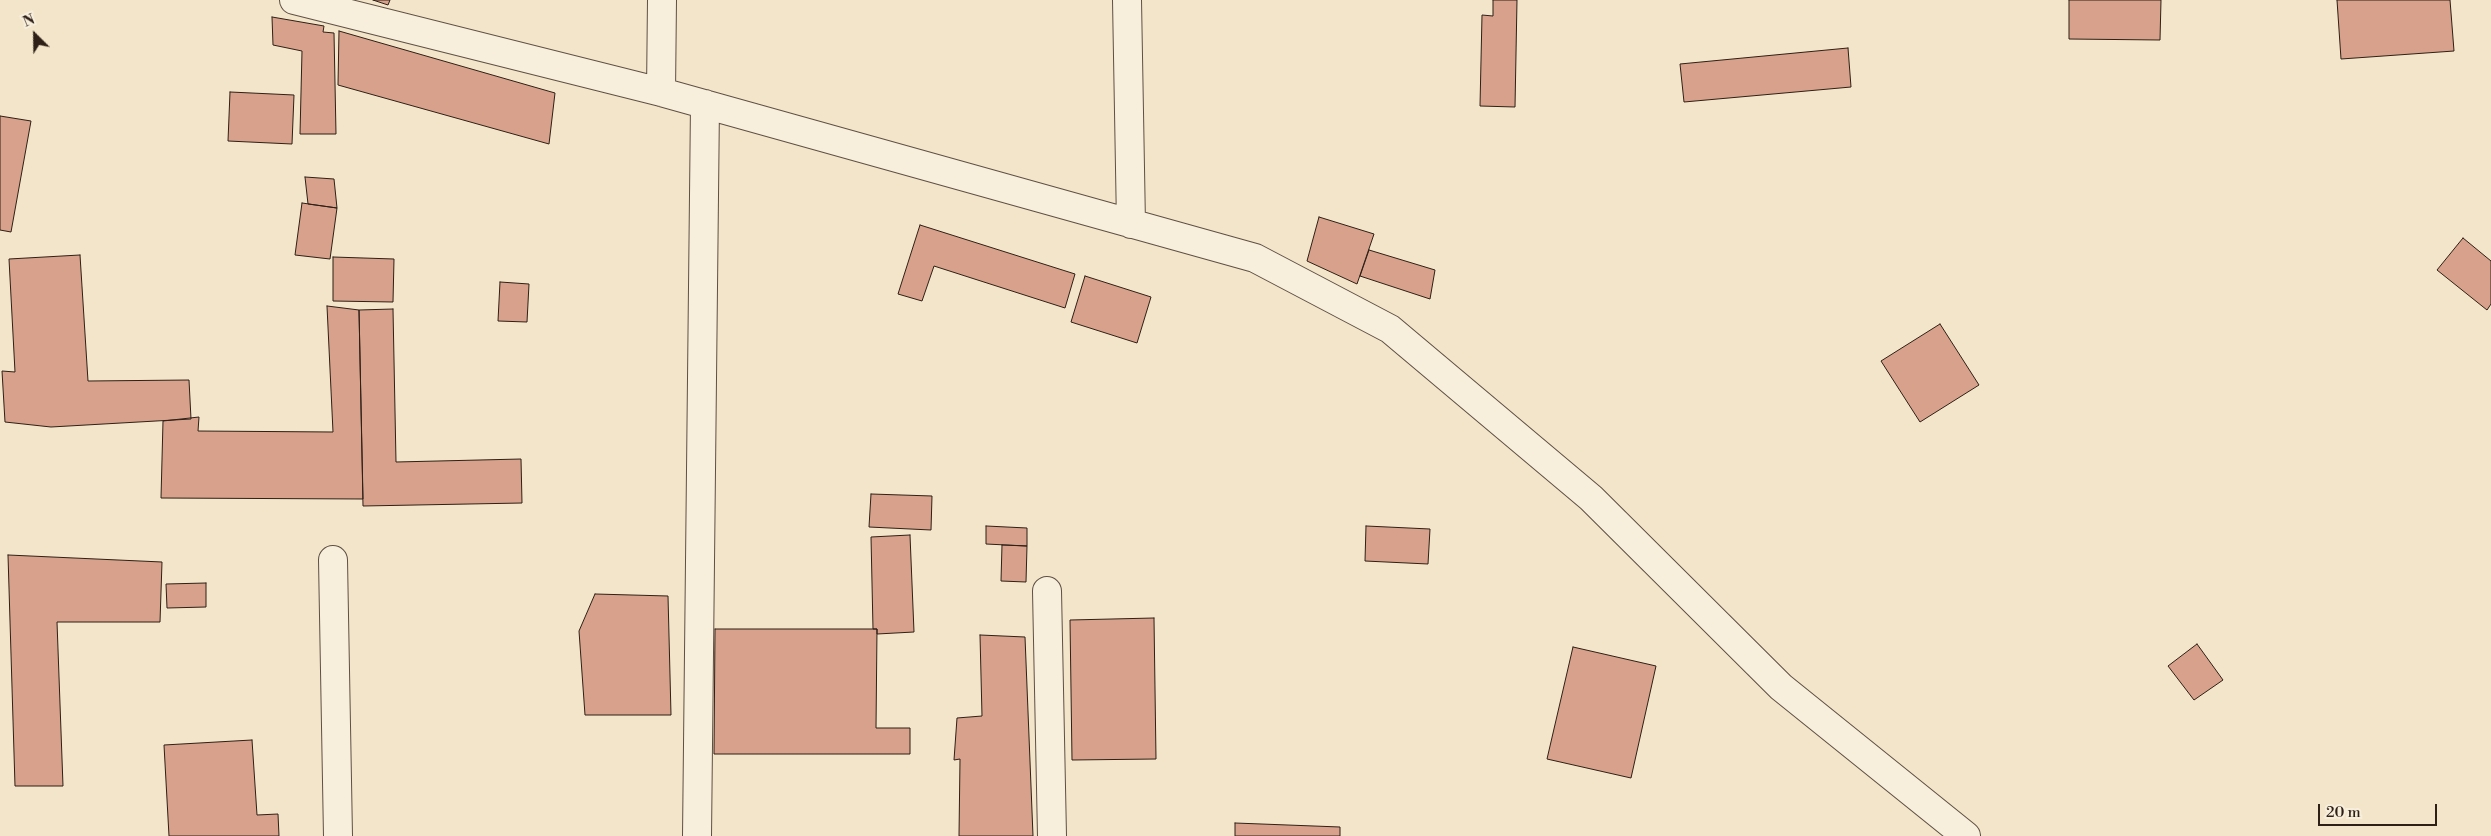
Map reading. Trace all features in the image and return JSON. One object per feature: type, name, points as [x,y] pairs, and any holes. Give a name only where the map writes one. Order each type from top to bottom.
[{"type":"street","points":[[294,0],[661,92],[1255,258],[1390,328],[1591,498],[1781,687],[1966,836]]},
{"type":"street","points":[[661,92],[662,0]]},
{"type":"street","points":[[1127,0],[1131,224]]},
{"type":"street","points":[[697,836],[705,104]]},
{"type":"street","points":[[333,560],[338,836]]},
{"type":"street","points":[[1048,591],[1052,836]]},
{"type":"building","points":[[373,0],[390,0],[388,5]]},
{"type":"building","points":[[1493,0],[1517,0],[1515,107],[1480,106],[1482,15],[1493,16]]},
{"type":"building","points":[[2069,0],[2161,0],[2160,40],[2069,39]]},
{"type":"building","points":[[2337,0],[2450,0],[2454,51],[2341,59]]},
{"type":"building","points":[[272,17],[324,26],[323,32],[334,33],[336,134],[300,134],[302,51],[273,45]]},
{"type":"building","points":[[339,31],[555,93],[549,144],[338,85]]},
{"type":"building","points":[[1848,48],[1851,87],[1684,102],[1680,64]]},
{"type":"building","points":[[230,92],[294,95],[292,144],[228,141]]},
{"type":"building","points":[[0,116],[31,121],[11,232],[0,230]]},
{"type":"building","points":[[305,177],[334,179],[337,208],[308,204]]},
{"type":"building","points":[[302,203],[337,208],[330,259],[295,255]]},
{"type":"building","points":[[1319,217],[1374,234],[1357,284],[1307,261]]},
{"type":"building","points":[[920,225],[1075,274],[1065,308],[934,266],[922,301],[898,294]]},
{"type":"building","points":[[2463,238],[2491,261],[2491,304],[2487,310],[2437,270]]},
{"type":"building","points":[[1369,250],[1435,270],[1430,299],[1360,276]]},
{"type":"building","points":[[80,255],[88,381],[189,380],[191,419],[51,427],[5,422],[2,371],[15,372],[9,259]]},
{"type":"building","points":[[333,257],[394,259],[393,302],[333,301]]},
{"type":"building","points":[[1085,276],[1151,297],[1137,343],[1071,322]]},
{"type":"building","points":[[500,282],[529,284],[527,322],[498,321]]},
{"type":"building","points":[[327,306],[359,310],[363,499],[161,498],[163,421],[199,417],[198,431],[333,432]]},
{"type":"building","points":[[393,309],[396,462],[521,459],[522,503],[363,506],[359,310]]},
{"type":"building","points":[[1940,324],[1979,385],[1920,422],[1881,361]]},
{"type":"building","points":[[871,494],[932,496],[931,530],[869,527]]},
{"type":"building","points":[[986,526],[1027,528],[1027,546],[986,544]]},
{"type":"building","points":[[1366,526],[1430,529],[1428,564],[1365,561]]},
{"type":"building","points":[[910,535],[914,632],[877,634],[877,629],[873,629],[871,537]]},
{"type":"building","points":[[1002,545],[1027,546],[1026,582],[1001,581]]},
{"type":"building","points":[[8,555],[162,562],[160,622],[57,622],[63,786],[15,786]]},
{"type":"building","points":[[206,583],[206,607],[167,608],[166,584]]},
{"type":"building","points":[[595,594],[668,596],[671,715],[585,715],[579,631]]},
{"type":"building","points":[[1154,618],[1156,759],[1072,760],[1070,620]]},
{"type":"building","points":[[715,629],[877,629],[876,728],[910,728],[910,754],[714,754]]},
{"type":"building","points":[[980,635],[1025,637],[1033,836],[959,836],[960,759],[954,760],[957,718],[982,716]]},
{"type":"building","points":[[2197,644],[2223,680],[2194,700],[2168,666]]},
{"type":"building","points":[[1573,647],[1656,666],[1631,778],[1547,759]]},
{"type":"building","points":[[252,740],[257,815],[278,814],[279,836],[169,836],[164,745]]},
{"type":"building","points":[[1235,823],[1340,827],[1340,836],[1235,836]]}]
